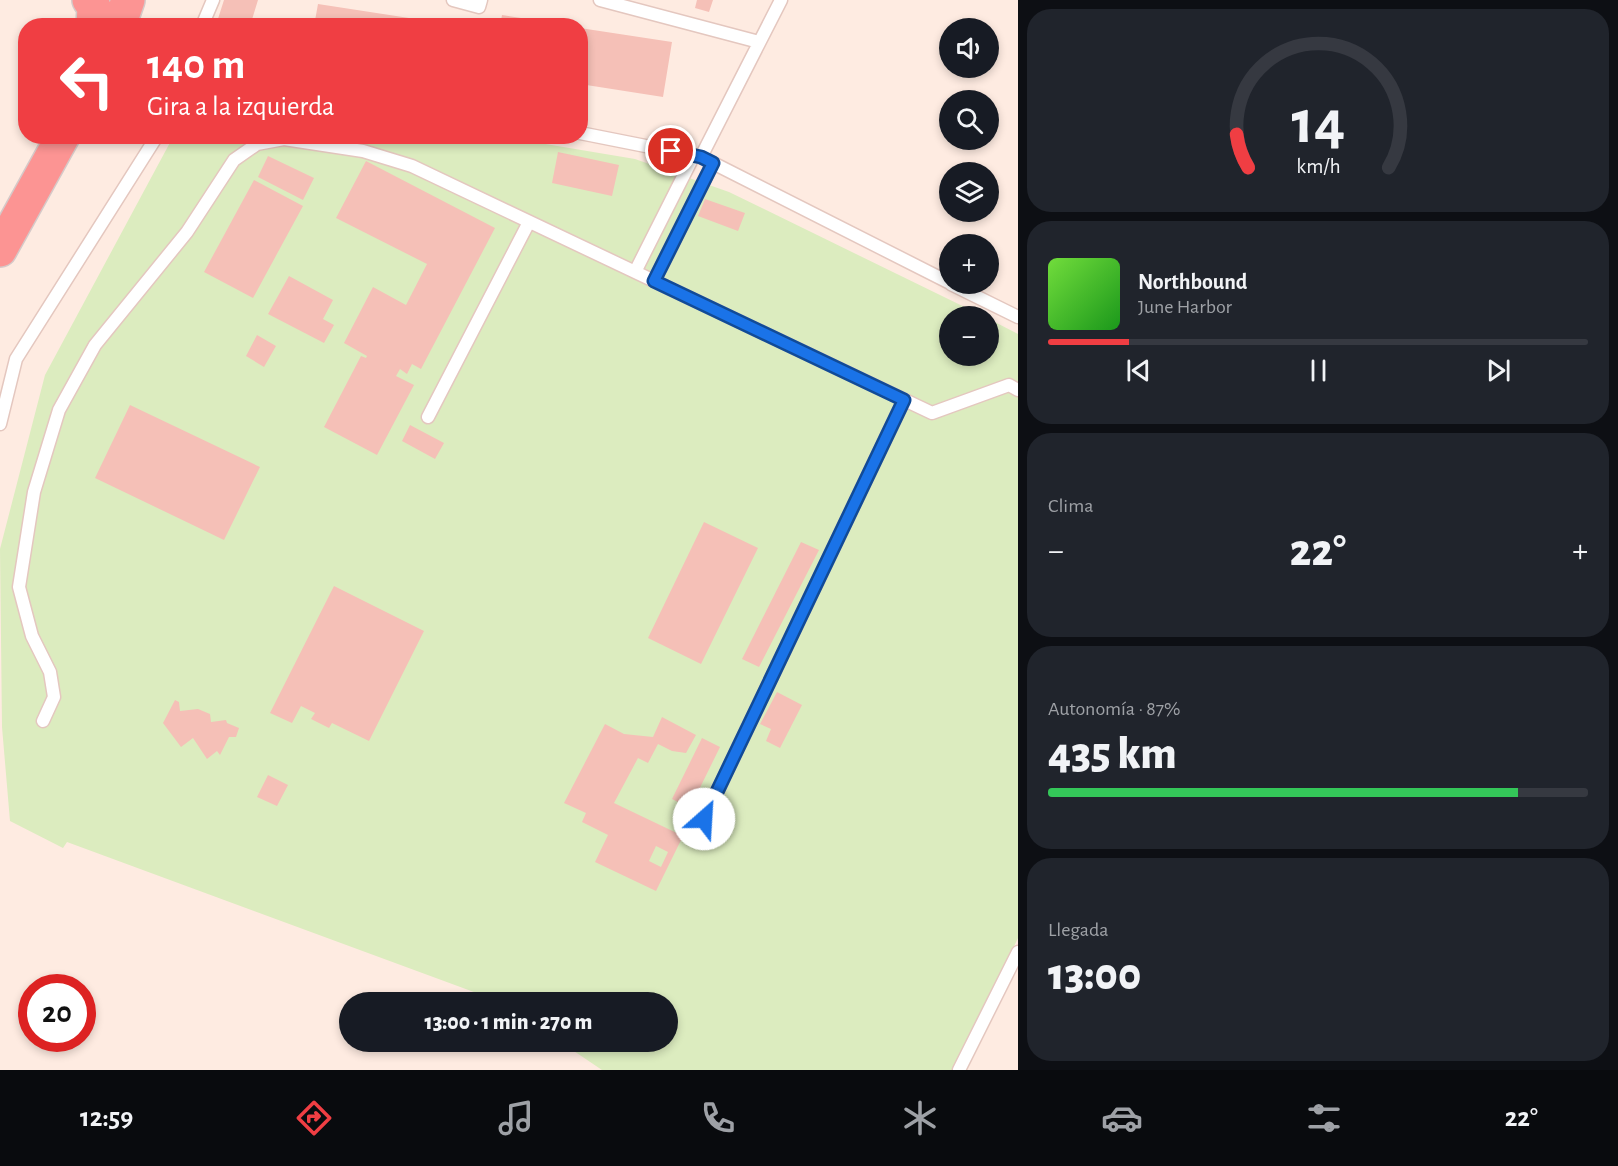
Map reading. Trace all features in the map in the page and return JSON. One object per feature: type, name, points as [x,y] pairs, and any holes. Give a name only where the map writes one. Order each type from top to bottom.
[{"type":"highway","points":[[89,0],[94,7],[93,18]]},
{"type":"highway","points":[[122,18],[129,0]]},
{"type":"highway","points":[[1,247],[14,189],[37,144]]},
{"type":"highway","points":[[1,247],[59,144]]},
{"type":"lane","points":[[205,18],[213,0]]},
{"type":"lane","points":[[453,0],[479,7],[481,0]]},
{"type":"lane","points":[[600,0],[759,42]]},
{"type":"lane","points":[[635,272],[781,0]]},
{"type":"lane","points":[[588,135],[697,156],[939,277]]},
{"type":"lane","points":[[0,424],[16,360],[152,144]]},
{"type":"lane","points":[[43,721],[54,697],[50,672],[32,636],[20,587],[34,492],[59,410],[95,345],[187,232],[234,160],[257,144]]},
{"type":"lane","points":[[317,144],[363,151],[412,166],[932,413],[1009,385],[1018,390]]},
{"type":"lane","points":[[654,281],[713,163]]},
{"type":"lane","points":[[428,417],[529,222]]},
{"type":"lane","points":[[972,294],[1018,317]]},
{"type":"lane","points":[[704,819],[904,400]]},
{"type":"lane","points":[[959,1070],[1018,952]]},
{"type":"green space","points":[[169,144],[545,144],[635,159],[729,192],[963,306],[939,306],[939,366],[999,366],[999,324],[1018,334],[1018,938],[955,1070],[602,1070],[575,1052],[678,1052],[678,992],[474,992],[67,842],[63,848],[10,821],[2,727],[0,549],[45,375]]},
{"type":"building","points":[[224,0],[258,0],[252,18],[218,18]]},
{"type":"building","points":[[697,0],[713,0],[709,12],[695,8]]},
{"type":"building","points":[[318,4],[409,18],[315,18]]},
{"type":"building","points":[[502,15],[521,18],[501,18]]},
{"type":"building","points":[[588,29],[672,42],[663,97],[588,85]]},
{"type":"building","points":[[558,152],[619,165],[612,196],[552,183]]},
{"type":"building","points":[[268,156],[314,178],[303,200],[258,177]]},
{"type":"building","points":[[366,161],[495,228],[421,369],[412,364],[407,374],[400,369],[396,376],[414,385],[377,455],[324,427],[361,356],[366,358],[367,356],[344,343],[373,287],[406,305],[427,264],[336,218]]},
{"type":"building","points":[[254,180],[303,206],[253,298],[204,272]]},
{"type":"building","points":[[705,199],[745,213],[738,231],[698,216]]},
{"type":"building","points":[[289,276],[333,300],[323,319],[334,325],[324,343],[268,314]]},
{"type":"building","points":[[257,335],[276,346],[264,367],[246,356]]},
{"type":"building","points":[[130,405],[260,467],[224,540],[95,478]]},
{"type":"building","points":[[410,425],[444,443],[435,459],[402,441]]},
{"type":"building","points":[[704,522],[758,548],[701,664],[648,638]]},
{"type":"building","points":[[801,542],[819,550],[759,667],[742,659]]},
{"type":"building","points":[[334,586],[424,631],[369,741],[332,723],[329,728],[311,719],[315,713],[301,706],[292,723],[270,713]]},
{"type":"building","points":[[777,692],[802,705],[780,748],[766,741],[771,729],[760,724]]},
{"type":"building","points":[[175,700],[179,702],[180,711],[198,709],[210,714],[211,722],[226,720],[227,723],[239,728],[236,737],[229,737],[220,755],[217,751],[207,759],[193,738],[181,747],[163,723]]},
{"type":"building","points":[[662,717],[696,735],[686,753],[672,751],[658,744],[648,763],[638,758],[614,803],[683,836],[656,891],[595,862],[608,835],[582,822],[586,813],[564,803],[605,724],[624,734],[653,737]],"holes":[[[656,846],[668,852],[661,867],[649,861]]]},
{"type":"building","points":[[702,738],[720,747],[690,808],[672,799]]},
{"type":"building","points":[[268,775],[288,785],[277,806],[257,797]]},
{"type":"route","points":[[671,151],[701,157],[713,163],[654,281],[904,400],[704,819]]}]
